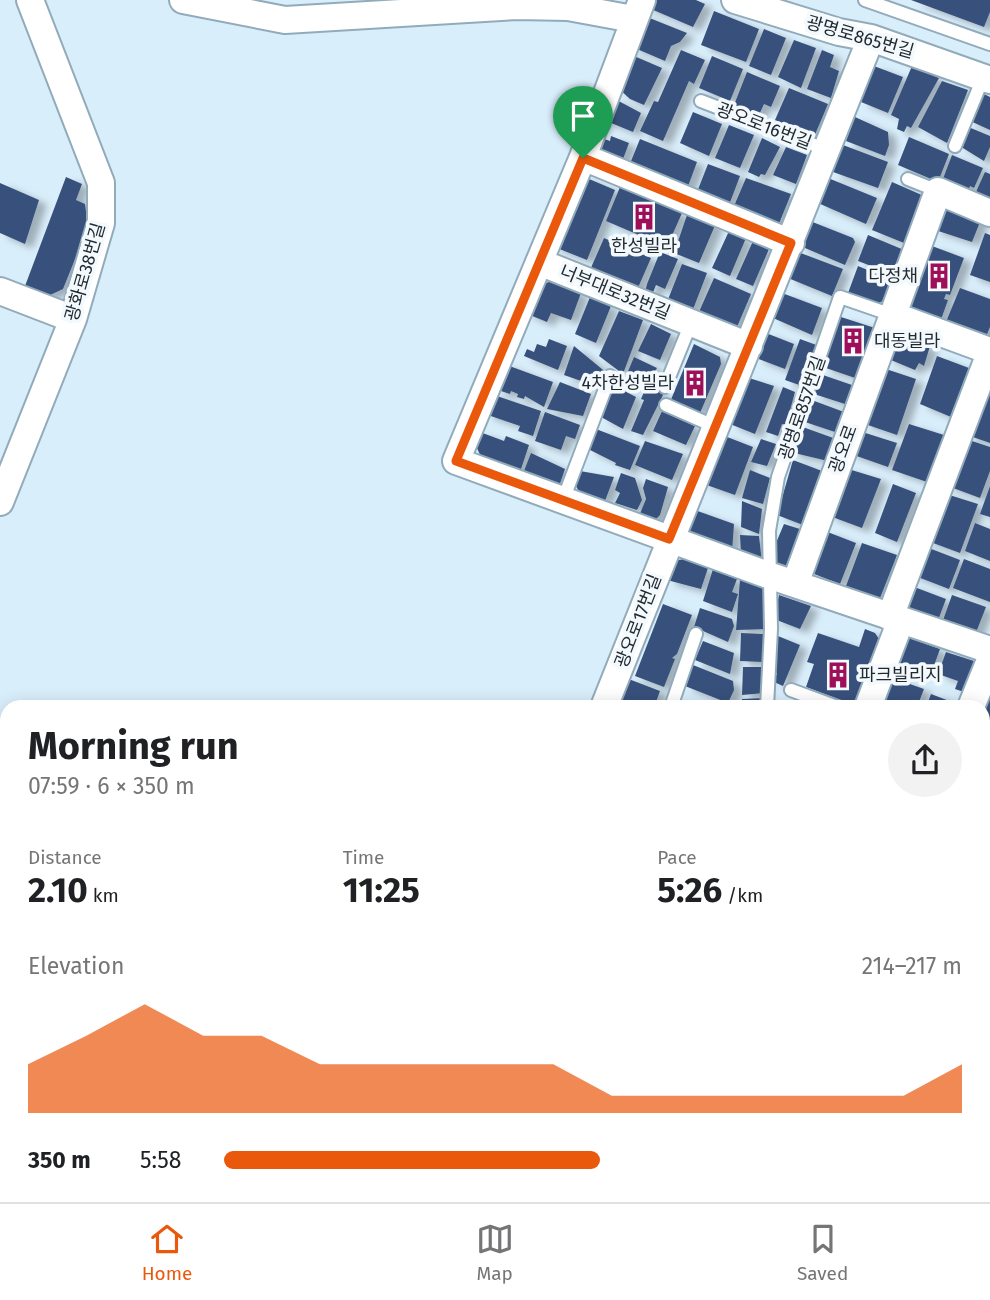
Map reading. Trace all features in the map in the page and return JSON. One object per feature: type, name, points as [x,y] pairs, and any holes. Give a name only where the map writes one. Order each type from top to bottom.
[{"type":"street","name":"광화로38번길","points":[[0,502],[73,319],[101,223],[101,183],[30,0]]},
{"type":"street","points":[[183,0],[285,20],[341,9],[405,6],[517,3],[638,10],[583,158],[456,461],[768,575],[989,650],[973,700]]},
{"type":"street","name":"광명로865번길","points":[[735,0],[839,32],[871,38],[987,79]]},
{"type":"street","name":"광오로16번길","points":[[669,539],[791,243],[871,38]]},
{"type":"street","points":[[583,158],[791,243]]},
{"type":"street","points":[[892,315],[938,191],[990,213]]},
{"type":"street","name":"너부대로32번길","points":[[539,262],[749,346]]},
{"type":"street","points":[[0,291],[73,319]]},
{"type":"street","name":"광명로857번길","points":[[892,315],[990,352]]},
{"type":"street","name":"광오로","points":[[795,583],[892,315]]},
{"type":"street","points":[[870,700],[895,618],[990,352]]},
{"type":"street","name":"광오로17번길","points":[[611,700],[669,539]]},
{"type":"lane","points":[[864,0],[990,44]]},
{"type":"lane","name":"광명로865번길","points":[[955,146],[987,79]]},
{"type":"lane","name":"광오로16번길","points":[[701,101],[827,150]]},
{"type":"lane","points":[[908,179],[938,191]]},
{"type":"lane","name":"광명로857번길","points":[[768,575],[769,531],[778,477],[840,297],[892,315]]},
{"type":"lane","name":"너부대로32번길","points":[[665,387],[691,323]]},
{"type":"lane","points":[[563,500],[610,376]]},
{"type":"lane","points":[[666,405],[716,427]]},
{"type":"lane","points":[[767,700],[771,629],[768,575]]},
{"type":"lane","points":[[673,700],[696,634]]},
{"type":"lane","points":[[791,690],[818,700]]},
{"type":"building","points":[[647,0],[696,0],[705,4],[693,27],[644,6]]},
{"type":"building","points":[[911,0],[990,0],[990,12],[984,27]]},
{"type":"building","points":[[714,11],[759,29],[746,62],[701,45]]},
{"type":"building","points":[[642,15],[687,33],[680,42],[671,46],[665,61],[630,46]]},
{"type":"building","points":[[764,29],[786,38],[771,75],[749,66]]},
{"type":"building","points":[[794,40],[816,48],[801,88],[778,77]]},
{"type":"building","points":[[681,50],[705,60],[694,84],[689,81],[663,141],[640,131],[654,101],[658,102]]},
{"type":"building","points":[[822,50],[834,55],[830,67],[839,71],[831,98],[807,89]]},
{"type":"building","points":[[627,53],[662,68],[644,105],[630,99],[617,87]]},
{"type":"building","points":[[712,56],[743,69],[730,101],[699,88]]},
{"type":"building","points":[[874,66],[903,77],[888,113],[861,102]]},
{"type":"building","points":[[912,66],[939,78],[911,128],[907,126],[904,132],[897,129],[899,119],[891,115]]},
{"type":"building","points":[[747,72],[780,86],[771,107],[764,104],[759,115],[734,105]]},
{"type":"building","points":[[942,81],[968,90],[947,143],[918,127]]},
{"type":"building","points":[[789,88],[828,104],[814,137],[775,120]]},
{"type":"building","points":[[980,92],[990,97],[990,130],[968,120]]},
{"type":"building","points":[[613,98],[641,113],[633,132],[604,120]]},
{"type":"building","points":[[693,112],[722,124],[709,156],[680,143]]},
{"type":"building","points":[[855,117],[888,132],[889,145],[885,156],[846,141]]},
{"type":"building","points":[[729,125],[754,135],[740,168],[715,158]]},
{"type":"building","points":[[966,126],[990,136],[990,147],[984,161],[958,145]]},
{"type":"building","points":[[611,136],[629,143],[620,167],[595,149],[598,137],[610,141]]},
{"type":"building","points":[[909,137],[949,154],[938,182],[898,165]]},
{"type":"building","points":[[762,138],[780,147],[765,175],[761,174],[759,177],[748,172]]},
{"type":"building","points":[[640,139],[697,162],[687,189],[629,166]]},
{"type":"building","points":[[843,145],[888,162],[878,188],[833,172]]},
{"type":"building","points":[[786,147],[807,155],[796,184],[773,175]]},
{"type":"building","points":[[952,155],[983,168],[974,188],[970,186],[968,192],[941,184]]},
{"type":"building","points":[[708,164],[740,176],[729,205],[697,192]]},
{"type":"building","points":[[985,172],[990,174],[990,201],[975,194]]},
{"type":"building","points":[[582,176],[615,190],[587,260],[552,246]]},
{"type":"building","points":[[66,177],[82,184],[76,200],[85,204],[88,227],[63,289],[48,296],[25,286]]},
{"type":"building","points":[[746,178],[791,194],[778,226],[734,206]]},
{"type":"building","points":[[828,178],[877,198],[866,224],[818,203]]},
{"type":"building","points":[[892,182],[924,196],[917,223],[913,222],[904,243],[872,230]]},
{"type":"building","points":[[0,183],[39,200],[25,244],[0,233]]},
{"type":"building","name":"한성빌라","points":[[620,187],[682,213],[667,247],[606,221]]},
{"type":"building","points":[[948,204],[982,217],[972,242],[932,229]]},
{"type":"building","points":[[688,212],[716,223],[699,263],[674,253]]},
{"type":"building","points":[[810,221],[853,238],[855,242],[845,265],[798,245]]},
{"type":"building","points":[[729,231],[746,238],[730,276],[712,268]]},
{"type":"building","points":[[985,233],[990,235],[990,282],[970,275]]},
{"type":"building","points":[[868,235],[904,250],[897,267],[890,265],[887,272],[858,261]]},
{"type":"building","points":[[604,238],[651,258],[637,290],[590,270]]},
{"type":"building","points":[[753,241],[769,249],[753,286],[736,279]]},
{"type":"building","name":"다정채","points":[[932,246],[964,258],[950,295],[946,294],[944,299],[948,300],[938,328],[905,315]]},
{"type":"building","points":[[660,252],[678,259],[665,289],[656,285],[652,295],[645,292]]},
{"type":"building","points":[[798,252],[843,269],[832,296],[788,278]]},
{"type":"building","points":[[682,264],[707,273],[692,312],[667,302]]},
{"type":"building","points":[[858,266],[894,281],[884,300],[879,303],[848,293]]},
{"type":"building","points":[[714,278],[751,294],[737,327],[732,328],[698,314]]},
{"type":"building","points":[[554,281],[581,293],[571,320],[551,313],[547,322],[525,313],[536,285]]},
{"type":"building","points":[[960,288],[990,299],[990,327],[983,344],[943,329]]},
{"type":"building","points":[[782,293],[822,308],[812,335],[773,318]]},
{"type":"building","points":[[590,297],[611,306],[596,343],[575,334]]},
{"type":"building","points":[[619,311],[643,320],[623,374],[599,356]]},
{"type":"building","name":"대동빌라","points":[[841,317],[878,329],[858,379],[823,367]]},
{"type":"building","points":[[651,324],[671,334],[660,360],[638,351]]},
{"type":"building","points":[[766,333],[794,344],[785,369],[756,358]]},
{"type":"building","points":[[895,333],[930,346],[924,366],[919,363],[915,370],[886,358]]},
{"type":"building","points":[[549,339],[567,346],[558,370],[524,356],[527,349],[534,352],[537,344],[546,347]]},
{"type":"building","points":[[800,339],[819,346],[805,387],[785,380]]},
{"type":"building","name":"4차한성빌라","points":[[694,344],[720,357],[721,364],[700,413],[670,402]]},
{"type":"building","points":[[574,346],[608,374],[601,388],[564,375]]},
{"type":"building","points":[[937,356],[969,368],[951,417],[920,404]]},
{"type":"building","points":[[634,357],[657,368],[646,386],[641,384],[640,387],[624,381]]},
{"type":"building","points":[[504,364],[553,382],[544,407],[525,396],[524,399],[511,391],[510,394],[495,389]]},
{"type":"building","points":[[883,368],[916,379],[897,435],[862,423]]},
{"type":"building","points":[[820,374],[852,385],[845,404],[814,394]]},
{"type":"building","points":[[990,375],[990,443],[967,435]]},
{"type":"building","points":[[749,378],[774,386],[755,434],[730,424]]},
{"type":"building","points":[[560,382],[591,394],[583,416],[547,409]]},
{"type":"building","points":[[613,385],[636,397],[623,429],[601,417]]},
{"type":"building","points":[[783,387],[795,392],[786,425],[782,424],[778,436],[766,432]]},
{"type":"building","points":[[649,388],[664,393],[643,435],[631,431],[644,400],[641,399],[644,392],[648,393]]},
{"type":"building","points":[[491,394],[541,411],[533,436],[518,431],[520,426],[485,414]]},
{"type":"building","points":[[809,399],[844,412],[838,433],[802,421]]},
{"type":"building","points":[[662,411],[695,426],[686,445],[653,431]]},
{"type":"building","points":[[545,412],[580,425],[575,439],[566,436],[561,450],[535,441]]},
{"type":"building","points":[[909,424],[944,435],[927,482],[892,470]]},
{"type":"building","points":[[800,426],[836,439],[828,461],[790,452]]},
{"type":"building","points":[[596,429],[640,446],[630,470],[615,465],[616,463],[588,449]]},
{"type":"building","points":[[856,430],[897,443],[888,467],[848,453]]},
{"type":"building","points":[[480,432],[504,441],[506,436],[529,445],[519,475],[483,461],[475,444]]},
{"type":"building","points":[[722,435],[753,447],[735,495],[701,483]]},
{"type":"building","points":[[963,438],[990,447],[990,471],[980,498],[945,485]]},
{"type":"building","points":[[761,439],[776,444],[767,466],[751,462]]},
{"type":"building","points":[[645,441],[683,454],[672,480],[635,465]]},
{"type":"building","points":[[531,453],[565,469],[558,489],[522,476]]},
{"type":"building","points":[[793,460],[822,471],[803,525],[777,515]]},
{"type":"building","points":[[845,468],[881,479],[862,528],[827,515]]},
{"type":"building","points":[[750,470],[770,478],[763,504],[742,498]]},
{"type":"building","points":[[580,471],[614,477],[605,501],[580,494],[575,484]]},
{"type":"building","points":[[621,473],[635,478],[642,500],[637,510],[615,503],[620,493],[615,490]]},
{"type":"building","points":[[646,479],[668,487],[660,515],[653,522],[639,516],[646,499],[643,488]]},
{"type":"building","points":[[893,484],[916,493],[897,542],[875,533]]},
{"type":"building","points":[[990,486],[990,517],[980,514]]},
{"type":"building","points":[[943,493],[978,504],[960,553],[925,540]]},
{"type":"building","points":[[742,501],[762,509],[759,534],[741,527]]},
{"type":"building","points":[[692,509],[734,524],[732,552],[691,537],[685,526]]},
{"type":"building","points":[[975,523],[990,529],[990,561],[965,551]]},
{"type":"building","points":[[784,524],[803,530],[787,569],[774,568],[773,550]]},
{"type":"building","points":[[825,531],[856,543],[840,584],[809,572]]},
{"type":"building","points":[[740,535],[759,536],[762,563],[741,555]]},
{"type":"building","points":[[862,543],[897,555],[880,598],[846,586]]},
{"type":"building","points":[[921,545],[960,560],[949,589],[910,574]]},
{"type":"building","points":[[684,559],[708,568],[701,589],[667,580],[673,561]]},
{"type":"building","points":[[964,559],[990,569],[990,602],[953,588]]},
{"type":"building","points":[[713,569],[737,579],[732,592],[738,594],[732,612],[703,601]]},
{"type":"building","points":[[740,579],[763,585],[768,629],[736,630]]},
{"type":"building","points":[[909,585],[946,599],[937,623],[901,610]]},
{"type":"building","points":[[779,595],[811,606],[800,629],[774,619]]},
{"type":"building","points":[[952,595],[986,607],[975,635],[942,623]]},
{"type":"building","points":[[663,604],[692,615],[677,654],[672,658],[675,659],[664,687],[635,676]]},
{"type":"building","points":[[700,608],[732,619],[734,626],[728,642],[694,627]]},
{"type":"building","name":"파크빌리지","points":[[865,629],[875,633],[879,639],[857,700],[841,700],[806,687],[814,664],[807,662],[818,633],[859,647]]},
{"type":"building","points":[[741,633],[763,634],[763,662],[740,661]]},
{"type":"building","points":[[778,636],[800,645],[783,686],[774,682],[777,673],[772,671],[772,655]]},
{"type":"building","points":[[909,638],[940,649],[932,671],[922,667],[919,675],[891,665],[899,642]]},
{"type":"building","points":[[703,641],[734,653],[730,674],[695,660]]},
{"type":"building","points":[[946,652],[974,661],[976,669],[967,693],[955,689],[958,681],[938,674]]},
{"type":"building","points":[[693,665],[733,681],[734,690],[729,700],[720,700],[685,686]]},
{"type":"building","points":[[743,667],[764,667],[764,693],[742,695]]},
{"type":"building","points":[[890,677],[924,689],[920,700],[882,700]]},
{"type":"building","points":[[626,678],[660,691],[657,700],[618,700]]},
{"type":"building","points":[[931,694],[947,700],[929,700]]},
{"type":"building","points":[[764,698],[764,700],[742,700]]},
{"type":"place","name":"한성빌라","points":[[644,217]]},
{"type":"place","name":"다정채","points":[[939,276]]},
{"type":"place","name":"대동빌라","points":[[853,341]]},
{"type":"place","name":"4차한성빌라","points":[[695,383]]},
{"type":"place","name":"파크빌리지","points":[[838,675]]},
{"type":"route","points":[[583,158],[791,243],[669,539],[456,461],[583,158]]}]
